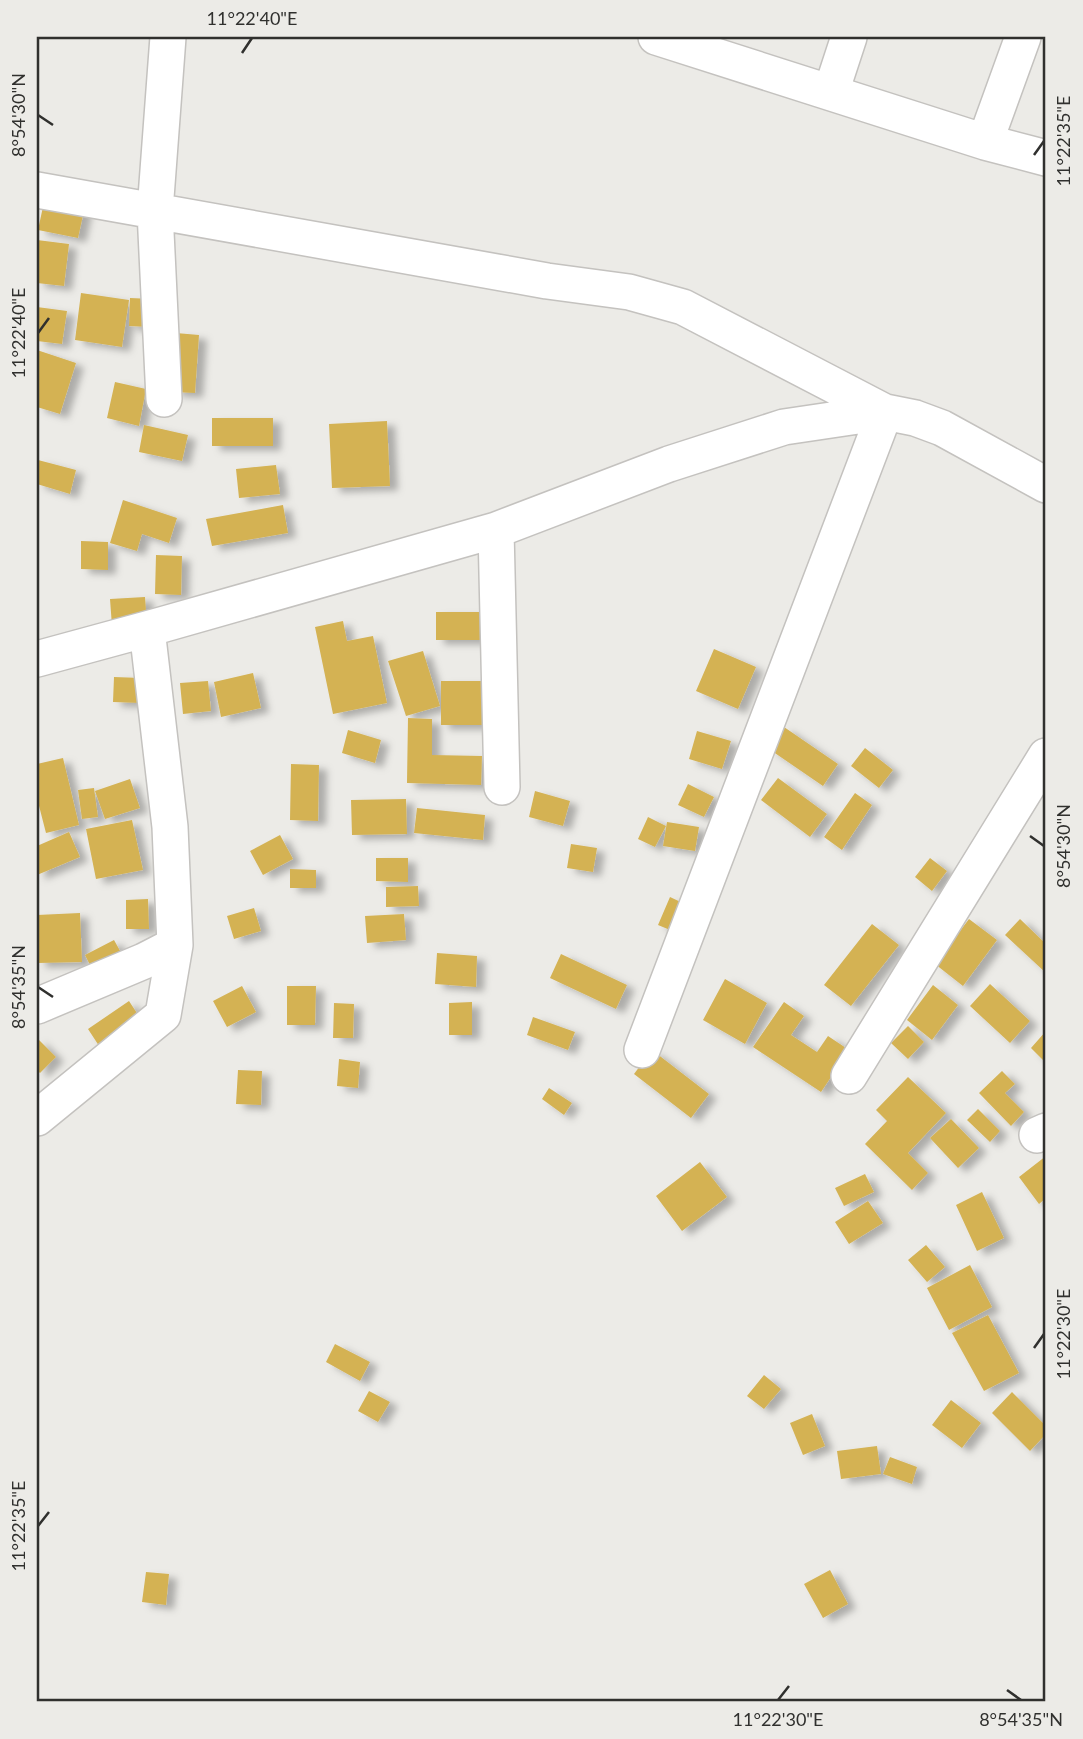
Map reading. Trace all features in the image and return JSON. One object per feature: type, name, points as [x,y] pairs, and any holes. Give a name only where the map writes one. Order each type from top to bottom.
[{"type":"street","points":[[164,399],[155,211],[169,37]]},
{"type":"street","points":[[656,37],[985,142],[1046,158]]},
{"type":"street","points":[[831,92],[849,37]]},
{"type":"street","points":[[985,142],[1023,37]]},
{"type":"street","points":[[37,190],[547,281],[629,292],[683,307],[885,412],[915,418],[942,428],[1046,485]]},
{"type":"street","points":[[37,659],[496,530],[669,464],[784,427],[885,412]]},
{"type":"street","points":[[642,1051],[885,412]]},
{"type":"street","points":[[496,530],[502,787]]},
{"type":"street","points":[[37,1118],[163,1015],[175,944],[170,827],[147,629]]},
{"type":"street","points":[[849,1076],[1046,756]]},
{"type":"street","points":[[37,1006],[145,961],[175,944]]},
{"type":"building","points":[[47,188],[87,197],[78,238],[38,230]]},
{"type":"building","points":[[37,240],[69,244],[64,286],[37,283]]},
{"type":"building","points":[[81,293],[129,300],[122,347],[75,340]]},
{"type":"building","points":[[130,298],[152,299],[150,327],[129,326]]},
{"type":"building","points":[[37,307],[67,311],[62,344],[37,341]]},
{"type":"building","points":[[176,333],[199,335],[195,393],[173,392]]},
{"type":"building","points":[[37,350],[76,363],[60,414],[37,407]]},
{"type":"building","points":[[115,382],[146,389],[139,426],[107,418]]},
{"type":"building","points":[[212,418],[273,418],[273,446],[212,446]]},
{"type":"building","points":[[387,421],[390,486],[332,488],[329,424]]},
{"type":"building","points":[[144,425],[188,435],[182,461],[139,452]]},
{"type":"building","points":[[38,460],[76,470],[70,494],[37,484]]},
{"type":"building","points":[[276,465],[280,494],[239,498],[236,469]]},
{"type":"building","points":[[123,500],[177,518],[169,543],[142,534],[137,551],[110,543]]},
{"type":"building","points":[[283,505],[288,533],[212,546],[206,519]]},
{"type":"building","points":[[81,541],[108,542],[108,570],[81,569]]},
{"type":"building","points":[[156,555],[182,556],[181,595],[155,594]]},
{"type":"building","points":[[145,597],[147,624],[112,626],[110,599]]},
{"type":"building","points":[[436,612],[488,612],[489,640],[436,640]]},
{"type":"building","points":[[343,621],[347,641],[373,636],[387,703],[333,714],[315,627]]},
{"type":"building","points":[[714,649],[756,667],[738,709],[696,691]]},
{"type":"building","points":[[423,651],[440,706],[406,716],[388,661]]},
{"type":"building","points":[[253,673],[261,708],[221,717],[214,682]]},
{"type":"building","points":[[114,677],[141,678],[141,703],[113,702]]},
{"type":"building","points":[[208,681],[211,711],[183,714],[180,683]]},
{"type":"building","points":[[441,681],[484,681],[484,725],[441,725]]},
{"type":"building","points":[[408,718],[432,719],[432,755],[482,756],[481,785],[407,783]]},
{"type":"building","points":[[784,727],[838,764],[823,786],[769,749]]},
{"type":"building","points":[[348,730],[381,740],[375,763],[342,753]]},
{"type":"building","points":[[697,731],[731,741],[722,769],[689,759]]},
{"type":"building","points":[[865,748],[893,770],[879,788],[851,766]]},
{"type":"building","points":[[63,758],[79,825],[46,833],[37,798],[37,764]]},
{"type":"building","points":[[291,764],[319,765],[318,821],[290,820]]},
{"type":"building","points":[[778,778],[827,814],[810,837],[761,800]]},
{"type":"building","points":[[130,779],[140,808],[105,819],[95,791]]},
{"type":"building","points":[[688,784],[714,797],[704,817],[678,805]]},
{"type":"building","points":[[94,788],[98,817],[82,819],[78,790]]},
{"type":"building","points":[[535,791],[570,801],[563,826],[529,817]]},
{"type":"building","points":[[855,793],[872,805],[842,850],[824,837]]},
{"type":"building","points":[[406,799],[407,834],[352,835],[351,800]]},
{"type":"building","points":[[417,808],[485,815],[483,840],[414,833]]},
{"type":"building","points":[[648,817],[666,826],[655,847],[638,839]]},
{"type":"building","points":[[132,820],[143,870],[96,879],[86,829]]},
{"type":"building","points":[[667,822],[699,827],[695,851],[663,846]]},
{"type":"building","points":[[69,832],[80,857],[37,875],[37,846]]},
{"type":"building","points":[[280,835],[293,859],[263,875],[250,851]]},
{"type":"building","points":[[571,844],[597,848],[593,872],[567,868]]},
{"type":"building","points":[[376,858],[408,858],[408,882],[376,881]]},
{"type":"building","points":[[930,858],[947,871],[932,891],[915,877]]},
{"type":"building","points":[[290,869],[316,870],[316,888],[290,888]]},
{"type":"building","points":[[418,886],[419,906],[386,907],[386,887]]},
{"type":"building","points":[[670,897],[687,905],[675,932],[658,925]]},
{"type":"building","points":[[148,899],[149,929],[126,929],[126,900]]},
{"type":"building","points":[[254,908],[261,931],[234,939],[227,916]]},
{"type":"building","points":[[80,913],[82,962],[38,963],[37,915]]},
{"type":"building","points":[[404,914],[406,940],[367,943],[365,916]]},
{"type":"building","points":[[969,919],[997,940],[963,986],[935,964]]},
{"type":"building","points":[[1020,919],[1046,944],[1046,973],[1005,935]]},
{"type":"building","points":[[872,924],[899,945],[851,1006],[824,985]]},
{"type":"building","points":[[114,940],[124,958],[94,973],[85,955]]},
{"type":"building","points":[[437,953],[477,956],[476,987],[435,984]]},
{"type":"building","points":[[561,954],[627,985],[616,1009],[550,978]]},
{"type":"building","points":[[725,979],[767,1003],[745,1044],[703,1020]]},
{"type":"building","points":[[990,984],[1030,1021],[1010,1043],[970,1006]]},
{"type":"building","points":[[933,985],[958,1005],[932,1040],[907,1020]]},
{"type":"building","points":[[242,986],[256,1012],[227,1027],[213,1001]]},
{"type":"building","points":[[287,986],[316,986],[315,1025],[287,1025]]},
{"type":"building","points":[[129,1001],[146,1027],[105,1055],[88,1029]]},
{"type":"building","points":[[472,1002],[472,1035],[449,1035],[449,1003]]},
{"type":"building","points":[[784,1002],[804,1016],[791,1035],[817,1052],[828,1036],[849,1050],[821,1092],[753,1047]]},
{"type":"building","points":[[334,1003],[354,1004],[353,1038],[333,1038]]},
{"type":"building","points":[[533,1017],[575,1032],[568,1050],[527,1035]]},
{"type":"building","points":[[908,1026],[924,1042],[908,1059],[891,1043]]},
{"type":"building","points":[[1046,1031],[1046,1063],[1031,1048]]},
{"type":"building","points":[[37,1038],[56,1057],[40,1073],[37,1070]]},
{"type":"building","points":[[652,1050],[709,1094],[691,1118],[634,1074]]},
{"type":"building","points":[[339,1059],[360,1062],[358,1088],[337,1086]]},
{"type":"building","points":[[238,1070],[262,1071],[261,1105],[236,1104]]},
{"type":"building","points":[[1002,1071],[1015,1084],[1005,1093],[1024,1112],[1011,1126],[979,1093]]},
{"type":"building","points":[[908,1077],[946,1113],[908,1153],[928,1173],[912,1190],[865,1144],[887,1121],[876,1110]]},
{"type":"building","points":[[549,1088],[572,1103],[564,1115],[542,1099]]},
{"type":"building","points":[[978,1109],[1000,1131],[990,1142],[967,1120]]},
{"type":"building","points":[[951,1119],[979,1148],[958,1168],[930,1138]]},
{"type":"building","points":[[1046,1156],[1046,1198],[1039,1204],[1019,1177]]},
{"type":"building","points":[[700,1162],[727,1197],[682,1231],[656,1196]]},
{"type":"building","points":[[865,1174],[874,1192],[844,1206],[835,1188]]},
{"type":"building","points":[[982,1192],[1004,1238],[977,1251],[956,1205]]},
{"type":"building","points":[[868,1201],[883,1223],[849,1244],[835,1222]]},
{"type":"building","points":[[926,1245],[945,1267],[927,1282],[908,1260]]},
{"type":"building","points":[[970,1265],[992,1307],[949,1330],[927,1288]]},
{"type":"building","points":[[988,1315],[1019,1373],[984,1391],[952,1333]]},
{"type":"building","points":[[335,1344],[370,1362],[360,1381],[326,1362]]},
{"type":"building","points":[[764,1375],[781,1389],[764,1409],[747,1396]]},
{"type":"building","points":[[369,1391],[390,1402],[378,1422],[358,1411]]},
{"type":"building","points":[[1012,1392],[1046,1426],[1046,1434],[1030,1451],[992,1413]]},
{"type":"building","points":[[951,1400],[981,1423],[962,1448],[932,1425]]},
{"type":"building","points":[[812,1414],[825,1446],[803,1455],[790,1423]]},
{"type":"building","points":[[877,1446],[881,1474],[841,1479],[837,1451]]},
{"type":"building","points":[[890,1457],[917,1467],[912,1484],[883,1474]]},
{"type":"building","points":[[830,1570],[848,1604],[823,1618],[804,1584]]},
{"type":"building","points":[[146,1572],[169,1574],[166,1605],[142,1602]]}]
